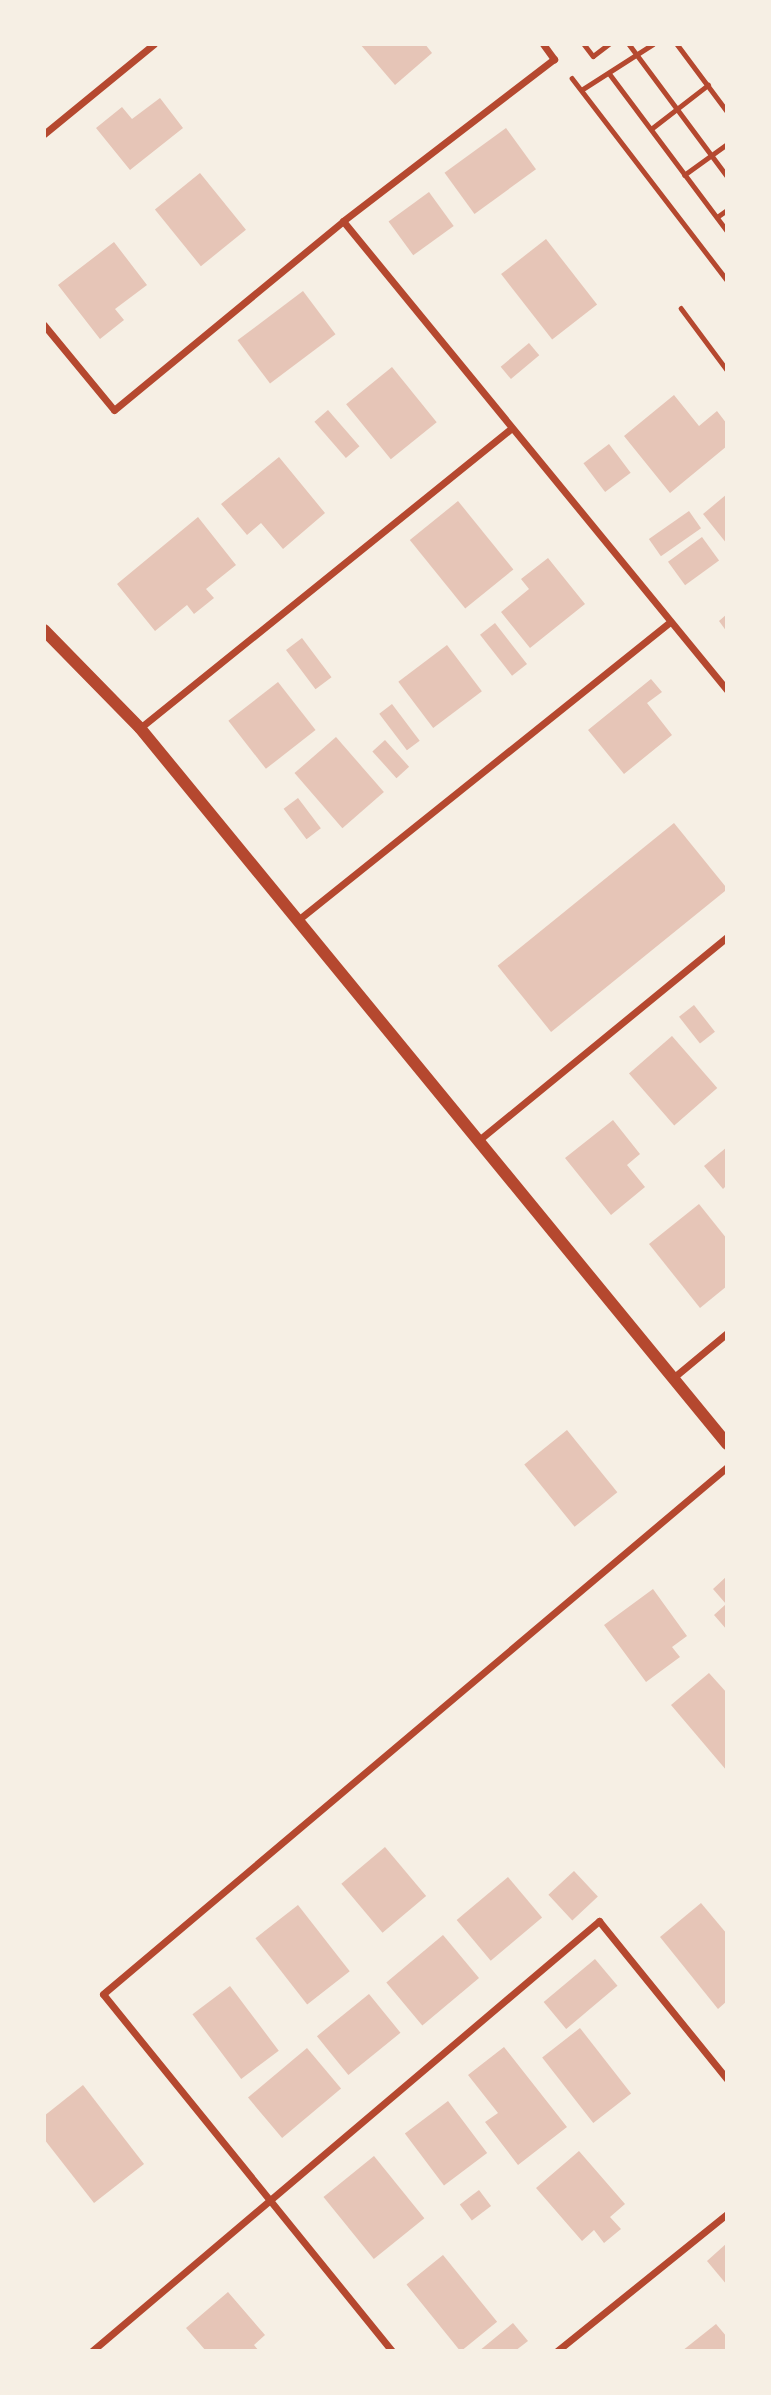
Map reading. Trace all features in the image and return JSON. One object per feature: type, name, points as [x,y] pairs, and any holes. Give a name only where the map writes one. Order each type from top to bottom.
[{"type":"street","points":[[44,134],[154,44]]},
{"type":"street","points":[[44,325],[114,410],[343,221],[554,59],[543,44]]},
{"type":"street","points":[[343,221],[727,690]]},
{"type":"street","points":[[140,728],[511,429]]},
{"type":"street","points":[[298,920],[670,622]]},
{"type":"street","points":[[44,630],[140,728],[727,1444]]},
{"type":"street","points":[[480,1140],[727,937]]},
{"type":"street","points":[[674,1378],[727,1333]]},
{"type":"street","points":[[392,2351],[103,1994],[727,1467]]},
{"type":"street","points":[[92,2351],[271,2204],[599,1921],[727,2079]]},
{"type":"street","points":[[557,2351],[727,2214]]},
{"type":"path","points":[[584,44],[593,55],[608,44]]},
{"type":"path","points":[[629,44],[727,176]]},
{"type":"path","points":[[583,89],[653,44]]},
{"type":"path","points":[[677,44],[727,111]]},
{"type":"path","points":[[554,59],[583,89],[727,280]]},
{"type":"path","points":[[609,73],[727,231]]},
{"type":"path","points":[[651,129],[708,85]]},
{"type":"path","points":[[684,175],[727,144]]},
{"type":"path","points":[[717,217],[727,210]]},
{"type":"path","points":[[681,308],[727,370]]},
{"type":"building","points":[[360,44],[425,44],[432,53],[395,85]]},
{"type":"building","points":[[160,98],[183,128],[130,170],[96,128],[122,107],[132,119]]},
{"type":"building","points":[[506,128],[536,169],[474,214],[445,173]]},
{"type":"building","points":[[200,173],[246,230],[201,266],[155,210]]},
{"type":"building","points":[[429,192],[454,226],[413,255],[389,221]]},
{"type":"building","points":[[546,239],[597,304],[552,339],[501,274]]},
{"type":"building","points":[[114,242],[147,285],[115,309],[124,320],[100,339],[58,285]]},
{"type":"building","points":[[303,291],[335,334],[270,383],[238,340]]},
{"type":"building","points":[[529,343],[539,355],[511,379],[501,367]]},
{"type":"building","points":[[392,367],[437,422],[391,459],[346,404]]},
{"type":"building","points":[[674,395],[699,426],[717,411],[727,424],[727,446],[670,493],[624,436]]},
{"type":"building","points":[[328,410],[359,446],[346,458],[314,422]]},
{"type":"building","points":[[609,444],[631,473],[605,492],[583,463]]},
{"type":"building","points":[[279,457],[325,513],[283,549],[261,523],[247,535],[221,504]]},
{"type":"building","points":[[727,494],[727,544],[703,514]]},
{"type":"building","points":[[458,501],[513,569],[465,608],[410,540]]},
{"type":"building","points":[[689,511],[701,528],[661,556],[649,539]]},
{"type":"building","points":[[198,517],[236,565],[206,589],[214,598],[194,614],[187,605],[155,631],[117,584]]},
{"type":"building","points":[[702,537],[719,560],[685,585],[668,562]]},
{"type":"building","points":[[548,558],[585,604],[530,648],[501,612],[529,589],[521,579]]},
{"type":"building","points":[[727,614],[727,632],[719,621]]},
{"type":"building","points":[[495,623],[527,664],[512,676],[480,635]]},
{"type":"building","points":[[302,638],[331,677],[316,689],[286,650]]},
{"type":"building","points":[[447,645],[482,691],[433,728],[398,682]]},
{"type":"building","points":[[651,679],[662,692],[647,703],[672,735],[624,774],[588,730]]},
{"type":"building","points":[[278,682],[316,730],[266,769],[228,721]]},
{"type":"building","points":[[392,704],[420,741],[407,750],[379,714]]},
{"type":"building","points":[[336,737],[384,792],[342,828],[294,773]]},
{"type":"building","points":[[385,740],[409,767],[396,778],[372,751]]},
{"type":"building","points":[[298,798],[321,828],[306,839],[284,809]]},
{"type":"building","points":[[674,823],[727,889],[551,1032],[498,966]]},
{"type":"building","points":[[694,1005],[715,1032],[700,1043],[679,1017]]},
{"type":"building","points":[[672,1036],[717,1088],[674,1125],[629,1073]]},
{"type":"building","points":[[613,1120],[640,1154],[627,1165],[645,1187],[611,1215],[565,1158]]},
{"type":"building","points":[[727,1147],[727,1185],[723,1189],[704,1166]]},
{"type":"building","points":[[699,1204],[727,1239],[727,1286],[700,1308],[649,1244]]},
{"type":"building","points":[[567,1430],[617,1492],[575,1527],[524,1465]]},
{"type":"building","points":[[727,1576],[727,1630],[714,1615],[726,1604],[713,1589]]},
{"type":"building","points":[[653,1589],[687,1636],[672,1647],[680,1657],[646,1682],[604,1625]]},
{"type":"building","points":[[709,1673],[727,1693],[727,1771],[671,1705]]},
{"type":"building","points":[[385,1847],[426,1896],[382,1933],[341,1884]]},
{"type":"building","points":[[574,1871],[598,1897],[572,1920],[548,1895]]},
{"type":"building","points":[[508,1877],[542,1918],[491,1961],[457,1920]]},
{"type":"building","points":[[701,1903],[727,1934],[727,2001],[718,2009],[660,1937]]},
{"type":"building","points":[[298,1905],[350,1971],[307,2004],[255,1938]]},
{"type":"building","points":[[443,1935],[479,1978],[422,2025],[386,1983]]},
{"type":"building","points":[[595,1959],[617,1986],[566,2029],[544,2002]]},
{"type":"building","points":[[230,1986],[279,2051],[241,2079],[192,2014]]},
{"type":"building","points":[[369,1994],[400,2033],[348,2075],[317,2036]]},
{"type":"building","points":[[580,2028],[631,2093],[593,2123],[542,2058]]},
{"type":"building","points":[[504,2047],[567,2127],[518,2165],[485,2122],[498,2113],[468,2075]]},
{"type":"building","points":[[307,2048],[341,2089],[282,2138],[248,2097]]},
{"type":"building","points":[[83,2085],[144,2164],[94,2203],[44,2139],[44,2116]]},
{"type":"building","points":[[448,2101],[487,2153],[444,2185],[405,2133]]},
{"type":"building","points":[[579,2151],[625,2204],[610,2217],[621,2229],[604,2243],[594,2230],[582,2241],[536,2188]]},
{"type":"building","points":[[374,2156],[424,2218],[374,2259],[323,2197]]},
{"type":"building","points":[[479,2190],[491,2206],[472,2220],[460,2204]]},
{"type":"building","points":[[727,2243],[727,2285],[707,2261]]},
{"type":"building","points":[[443,2255],[497,2322],[460,2351],[406,2285]]},
{"type":"building","points":[[228,2292],[265,2335],[254,2345],[259,2351],[206,2351],[186,2328]]},
{"type":"building","points":[[513,2323],[528,2341],[515,2351],[479,2351]]},
{"type":"building","points":[[716,2324],[727,2337],[727,2351],[682,2351]]}]
